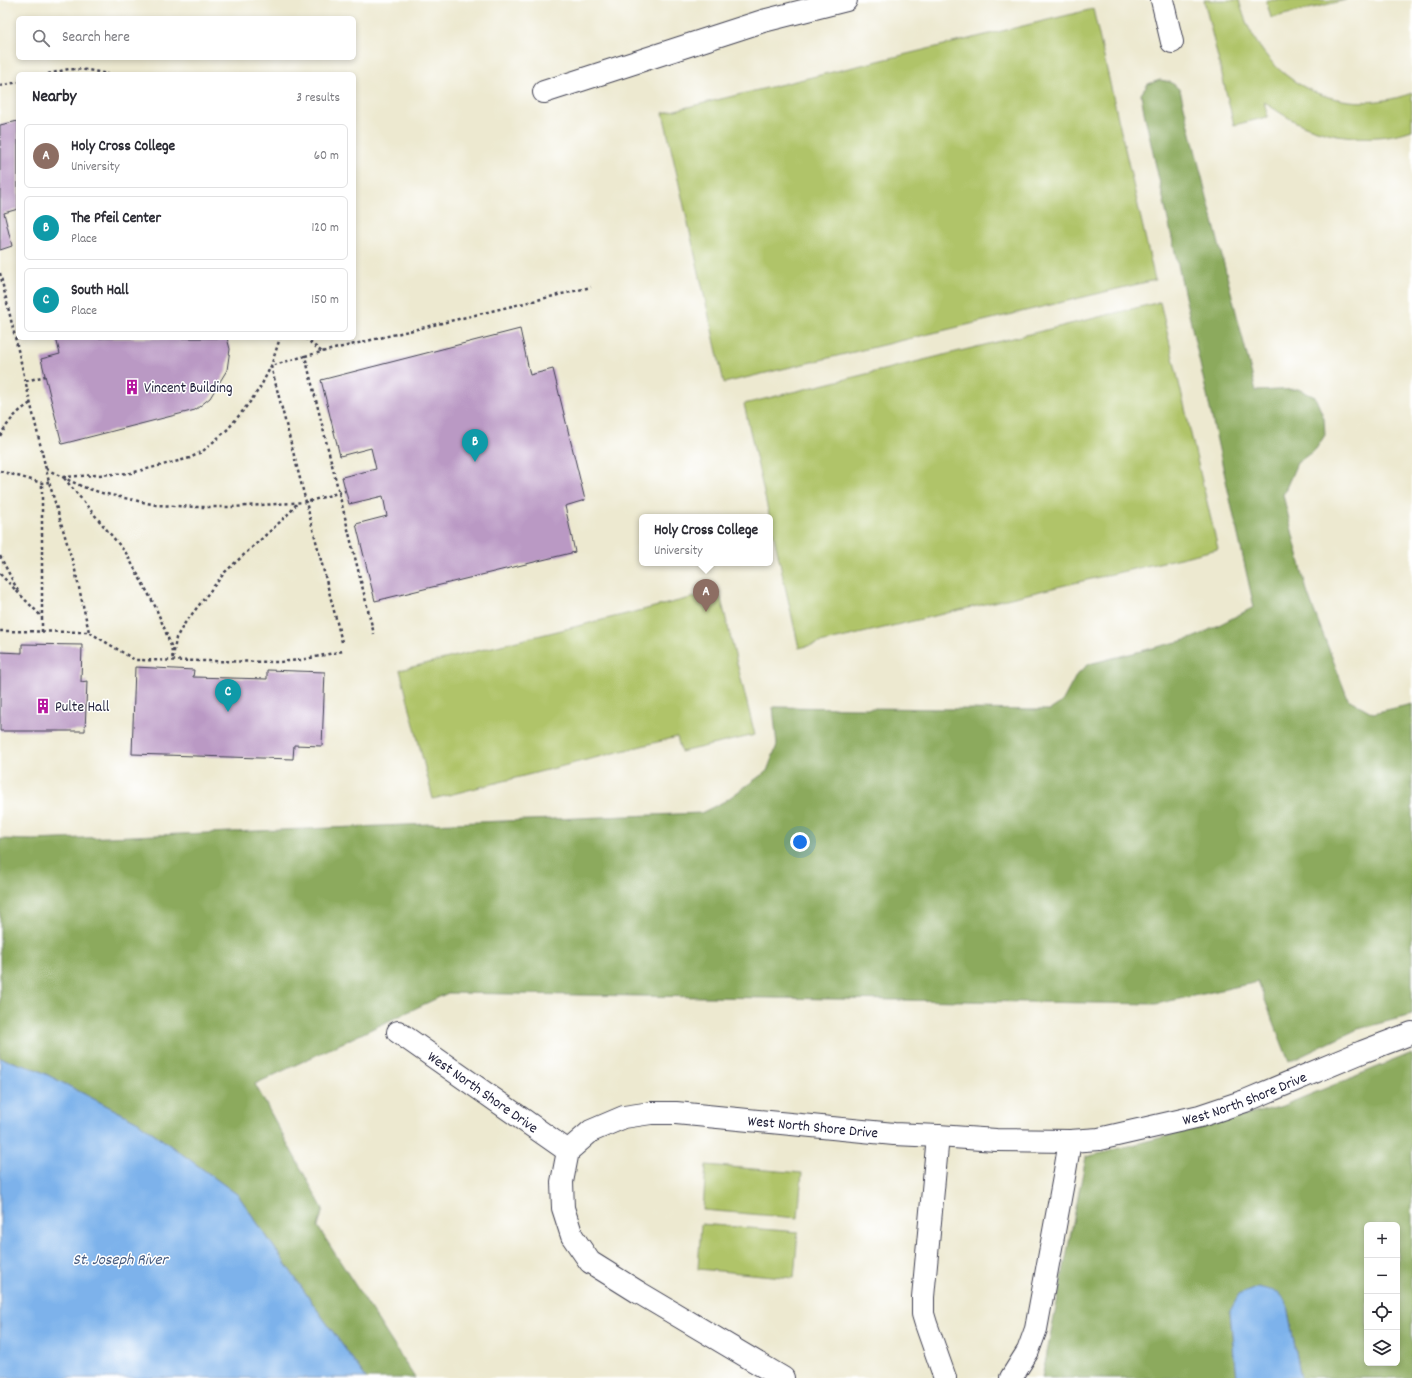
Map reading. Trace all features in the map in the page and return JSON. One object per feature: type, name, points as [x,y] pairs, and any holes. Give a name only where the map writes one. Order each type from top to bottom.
[{"type":"street","points":[[544,92],[763,21],[846,0]]},
{"type":"street","points":[[1162,0],[1172,42]]},
{"type":"street","name":"West North Shore Drive","points":[[398,1032],[568,1151],[591,1131],[624,1116],[650,1113],[676,1113],[894,1134],[996,1140],[1070,1141],[1099,1139],[1200,1116],[1245,1101],[1362,1052],[1412,1033]]},
{"type":"street","points":[[938,1136],[923,1297],[923,1314],[946,1378]]},
{"type":"street","points":[[1011,1378],[1028,1351],[1036,1329],[1070,1141]]},
{"type":"street","points":[[568,1151],[562,1182],[563,1208],[572,1236],[590,1262],[783,1378]]},
{"type":"path","points":[[56,72],[69,69],[98,72]]},
{"type":"path","points":[[0,86],[16,82]]},
{"type":"path","points":[[0,273],[16,339]]},
{"type":"path","points":[[271,366],[305,356],[591,287]]},
{"type":"path","points":[[16,340],[49,482],[75,570],[89,632]]},
{"type":"path","points":[[63,477],[131,474],[190,458],[203,451],[228,429],[258,391],[271,366],[279,340]]},
{"type":"path","points":[[307,340],[322,352]]},
{"type":"path","points":[[305,356],[374,634]]},
{"type":"path","points":[[271,366],[342,642]]},
{"type":"path","points":[[26,381],[45,376]]},
{"type":"path","points":[[0,436],[13,417],[22,408],[31,403]]},
{"type":"path","points":[[46,469],[83,487],[102,493],[156,504],[198,507],[232,507],[306,502],[345,491]]},
{"type":"path","points":[[0,471],[42,483],[49,482]]},
{"type":"path","points":[[63,477],[126,553],[155,606],[166,630],[171,646],[173,661]]},
{"type":"path","points":[[42,483],[42,632]]},
{"type":"path","points":[[173,661],[176,638],[185,623],[225,572],[280,522],[292,510],[297,502]]},
{"type":"path","points":[[0,556],[19,593]]},
{"type":"path","points":[[0,574],[43,618]]},
{"type":"path","points":[[0,631],[89,632],[135,660],[279,662],[301,660],[343,650]]},
{"type":"green space","points":[[1204,0],[1239,0],[1249,28],[1264,52],[1282,72],[1304,87],[1329,97],[1355,102],[1383,100],[1412,93],[1412,130],[1383,136],[1353,137],[1338,135],[1323,132],[1296,122],[1264,102],[1268,117],[1234,125]]},
{"type":"green space","points":[[1266,0],[1346,0],[1271,18]]},
{"type":"green space","points":[[1093,9],[1155,280],[724,383],[663,113]]},
{"type":"green space","points":[[1160,80],[1171,82],[1180,90],[1256,391],[1298,389],[1315,397],[1324,418],[1325,435],[1316,449],[1297,463],[1283,495],[1308,595],[1348,699],[1373,713],[1412,704],[1412,1015],[1358,1029],[1289,1062],[1258,982],[1156,1004],[448,993],[255,1084],[323,1209],[318,1227],[415,1378],[366,1378],[238,1195],[138,1122],[38,1070],[0,1058],[0,839],[33,840],[701,813],[725,801],[767,771],[777,745],[773,707],[1050,710],[1062,702],[1077,674],[1089,664],[1193,638],[1254,607],[1144,112],[1141,94],[1148,84]]},
{"type":"green space","points":[[1160,302],[1218,549],[799,648],[773,533],[773,514],[769,514],[744,404]]},
{"type":"green space","points":[[719,591],[755,735],[681,752],[677,737],[433,799],[400,670]]},
{"type":"green space","points":[[1412,1053],[1412,1378],[1301,1378],[1286,1301],[1230,1311],[1236,1378],[1042,1378],[1086,1157],[1282,1106]]},
{"type":"green space","points":[[706,1165],[802,1173],[798,1218],[703,1210]]},
{"type":"green space","points":[[701,1224],[798,1232],[794,1278],[698,1269]]},
{"type":"water","name":"St. Joseph River","points":[[0,1058],[38,1070],[138,1122],[238,1195],[366,1378],[0,1378]]},
{"type":"water","points":[[1258,1287],[1278,1292],[1286,1301],[1301,1378],[1236,1378],[1230,1311],[1239,1295]]},
{"type":"building","points":[[16,121],[16,210],[4,213],[12,246],[0,250],[0,125]]},
{"type":"building","points":[[520,329],[530,375],[553,369],[585,500],[565,506],[575,552],[375,601],[356,524],[387,516],[383,496],[349,504],[342,477],[376,469],[371,448],[340,456],[321,380]]},
{"type":"building","name":"Vincent Building","points":[[56,340],[228,340],[230,349],[227,370],[210,398],[195,410],[62,444],[41,359],[60,354]]},
{"type":"building","name":"Pulte Hall","points":[[22,644],[82,645],[81,682],[87,681],[85,731],[0,731],[0,652],[22,653]]},
{"type":"building","points":[[135,667],[194,670],[193,677],[267,679],[267,670],[325,672],[322,746],[294,745],[293,759],[132,754]]},
{"type":"place","name":"Vincent Building","points":[[132,387]]},
{"type":"place","name":"The Pfeil Center","points":[[475,462]]},
{"type":"place","name":"Holy Cross College","points":[[706,612]]},
{"type":"place","name":"Pulte Hall","points":[[43,706]]},
{"type":"place","name":"South Hall","points":[[228,712]]}]
